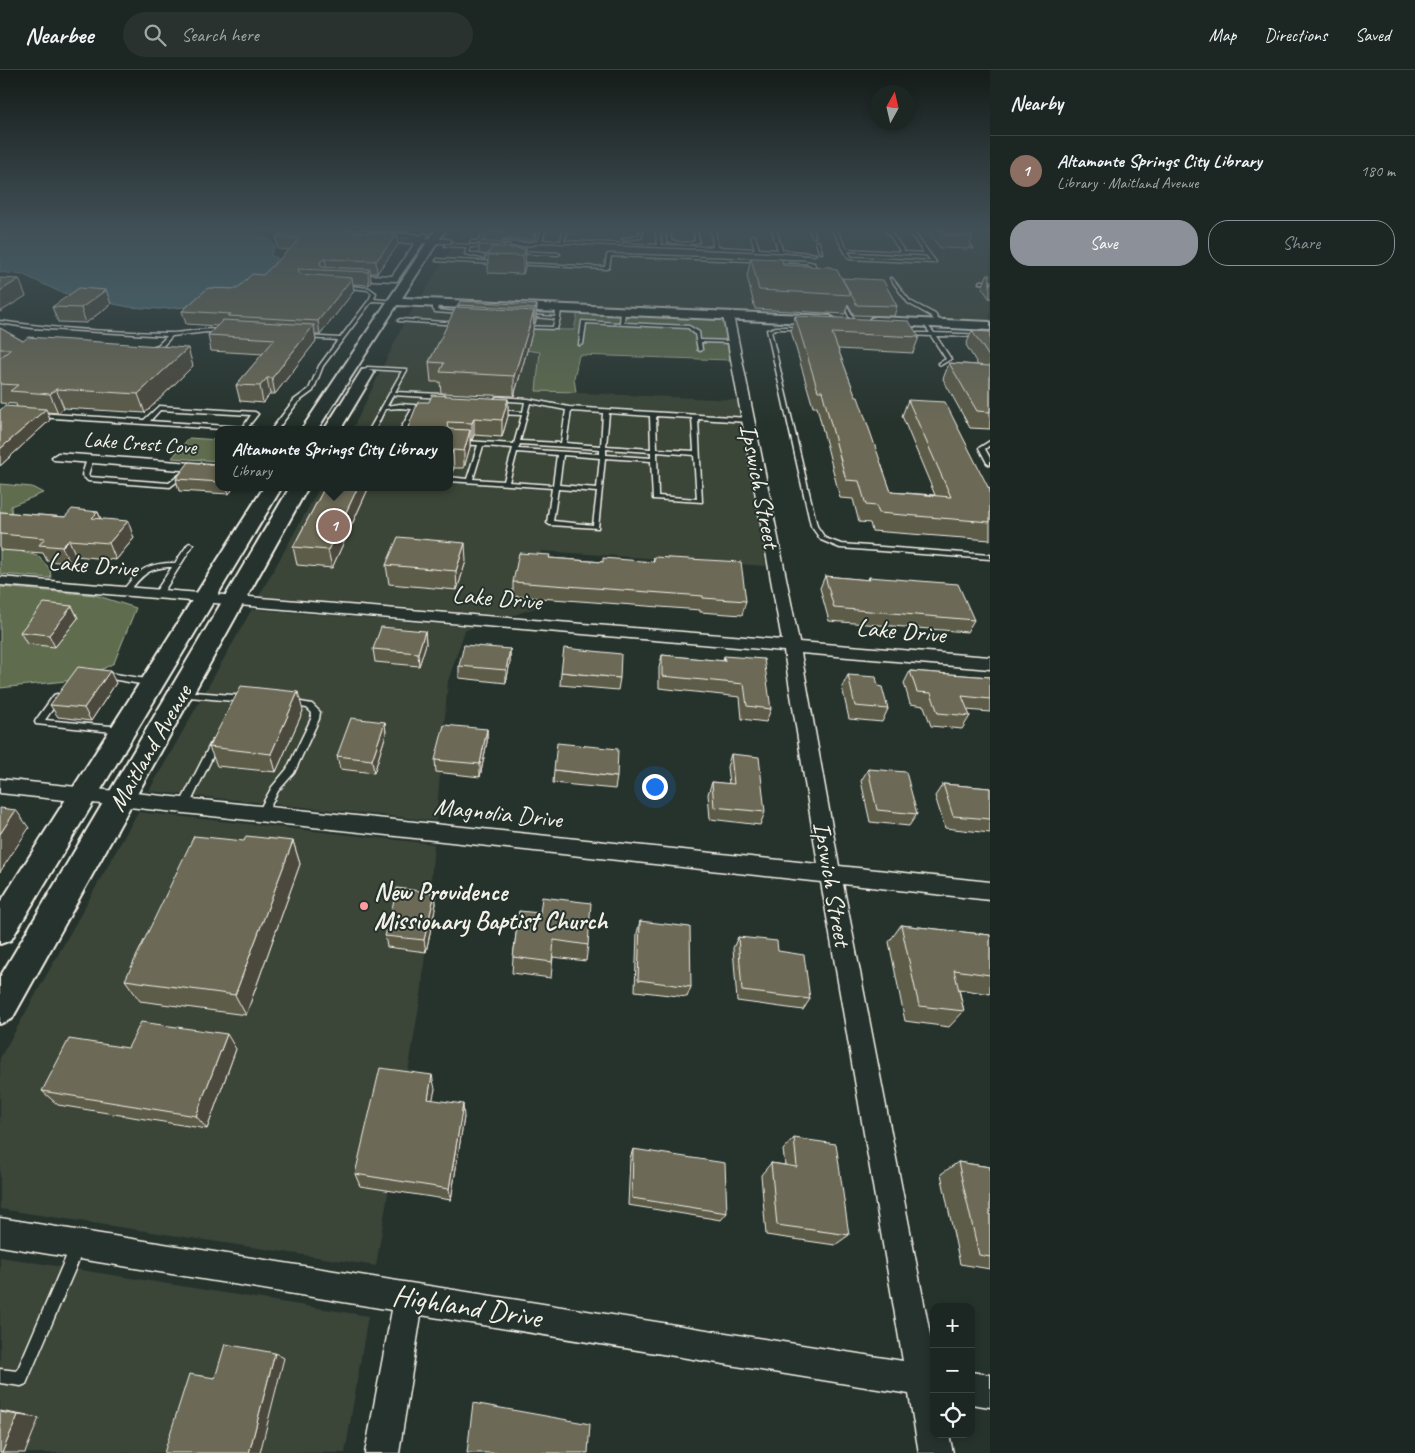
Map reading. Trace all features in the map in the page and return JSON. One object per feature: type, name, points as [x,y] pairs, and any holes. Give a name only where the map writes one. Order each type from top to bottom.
[{"type":"main road","points":[[312,426],[397,294]]},
{"type":"main road","points":[[393,301],[414,297],[436,303],[622,317],[728,315],[853,320],[925,323],[936,330],[990,326]]},
{"type":"main road","points":[[390,335],[414,297]]},
{"type":"main road","points":[[334,426],[373,363]]},
{"type":"main road","name":"Maitland Avenue","points":[[0,930],[271,491]]},
{"type":"main road","name":"Maitland Avenue","points":[[0,1008],[297,491]]},
{"type":"street","name":"Ipswich Street","points":[[728,315],[791,646],[830,874],[928,1382],[936,1453]]},
{"type":"street","name":"Lake Crest Cove","points":[[58,457],[215,469]]},
{"type":"street","name":"Lake Drive","points":[[0,580],[990,663]]},
{"type":"street","name":"Magnolia Drive","points":[[0,786],[990,891]]},
{"type":"street","name":"Highland Drive","points":[[0,1232],[928,1382]]},
{"type":"street","points":[[382,1453],[409,1297]]},
{"type":"street","points":[[975,1389],[990,1391]]},
{"type":"lane","points":[[277,426],[296,401],[311,390],[321,366],[374,294]]},
{"type":"lane","points":[[839,294],[853,320]]},
{"type":"lane","points":[[902,294],[909,302],[933,315],[936,330],[949,359],[941,364]]},
{"type":"lane","points":[[370,300],[393,301]]},
{"type":"lane","points":[[436,303],[435,309],[437,311],[471,314]]},
{"type":"lane","points":[[518,327],[555,328],[558,313],[519,316]]},
{"type":"lane","points":[[581,344],[584,322],[622,317],[689,327],[697,333],[700,350]]},
{"type":"lane","points":[[400,320],[462,324]]},
{"type":"lane","points":[[0,322],[32,327],[171,335],[207,331],[226,332]]},
{"type":"lane","points":[[27,333],[32,327]]},
{"type":"lane","points":[[815,329],[776,328],[769,330],[814,526],[824,539],[840,546],[990,557]]},
{"type":"lane","points":[[903,334],[936,330],[990,336]]},
{"type":"lane","points":[[146,350],[157,348],[171,335]]},
{"type":"lane","points":[[303,336],[341,339]]},
{"type":"lane","points":[[698,341],[733,342]]},
{"type":"lane","points":[[373,363],[405,370],[374,426]]},
{"type":"lane","points":[[392,393],[450,396]]},
{"type":"lane","points":[[489,399],[528,402],[569,409],[748,420]]},
{"type":"lane","points":[[506,483],[528,402]]},
{"type":"lane","points":[[383,408],[400,406],[436,408]]},
{"type":"lane","points":[[406,426],[416,407]]},
{"type":"lane","points":[[146,422],[159,408],[255,414],[246,426]]},
{"type":"lane","points":[[563,444],[569,409]]},
{"type":"lane","points":[[560,454],[550,523],[596,527],[606,411]]},
{"type":"lane","points":[[485,412],[525,414]]},
{"type":"lane","points":[[29,414],[215,426]]},
{"type":"lane","points":[[653,414],[655,498],[700,501],[695,417]]},
{"type":"lane","points":[[453,442],[516,446],[563,444],[697,453]]},
{"type":"lane","points":[[990,443],[982,448],[990,463]]},
{"type":"lane","points":[[469,481],[481,444]]},
{"type":"lane","points":[[516,446],[560,454],[655,460]]},
{"type":"lane","points":[[90,459],[85,474],[88,479],[152,484],[170,485],[193,467]]},
{"type":"lane","points":[[453,479],[600,490]]},
{"type":"lane","points":[[158,594],[190,545]]},
{"type":"lane","points":[[126,591],[146,568],[158,564],[177,565]]},
{"type":"lane","points":[[96,675],[152,683]]},
{"type":"lane","points":[[62,690],[39,722],[123,730]]},
{"type":"lane","points":[[180,694],[256,700]]},
{"type":"lane","points":[[233,708],[237,699]]},
{"type":"lane","points":[[262,814],[275,789],[291,771],[315,719],[316,712],[309,706],[283,702]]},
{"type":"lane","points":[[184,806],[219,734]]},
{"type":"lane","points":[[0,1376],[21,1379],[78,1245]]},
{"type":"shaded area","points":[[423,294],[990,294],[990,324],[419,300]]},
{"type":"shaded area","points":[[416,304],[578,311],[574,330],[493,330],[488,345],[540,352],[537,391],[737,400],[766,566],[541,551],[538,607],[511,616],[259,596],[318,491],[453,491],[453,426],[354,426],[404,323]]},
{"type":"shaded area","points":[[252,609],[475,627],[465,630],[448,681],[436,821],[149,791]]},
{"type":"shaded area","points":[[138,812],[434,844],[422,988],[376,1266],[0,1209],[0,1058]]},
{"type":"shaded area","points":[[0,1257],[368,1316],[345,1453],[0,1453]]},
{"type":"green space","points":[[578,311],[722,317],[730,360],[579,355],[574,378],[576,392],[536,391],[540,352],[487,345],[493,329],[574,330]]},
{"type":"green space","points":[[189,438],[215,440],[215,461],[172,458]]},
{"type":"green space","points":[[0,484],[32,487],[43,493],[11,506],[12,522],[22,552],[38,556],[50,569],[51,578],[0,574]]},
{"type":"green space","points":[[0,587],[95,595],[136,608],[114,663],[84,679],[0,688]]},
{"type":"water","points":[[66,294],[221,294],[187,307],[159,309],[129,307]]},
{"type":"building","points":[[71,294],[101,294],[81,308],[52,307]]},
{"type":"building","points":[[202,294],[340,294],[318,321],[228,316],[231,314],[182,311]]},
{"type":"building","points":[[824,294],[850,294],[851,295]]},
{"type":"building","points":[[851,294],[890,294],[897,306],[857,305]]},
{"type":"building","points":[[460,301],[537,305],[535,309],[458,305]]},
{"type":"building","points":[[456,307],[534,311],[514,376],[440,372],[444,363],[429,362]]},
{"type":"building","points":[[795,316],[909,321],[919,337],[832,333],[856,397],[858,397],[891,492],[951,497],[908,400],[945,402],[990,489],[990,522],[879,513],[876,506],[866,505],[859,481],[846,480],[822,391],[818,391]]},
{"type":"building","points":[[223,320],[314,325],[272,378],[267,378],[260,386],[236,385],[275,339],[208,335]]},
{"type":"building","points":[[0,328],[23,341],[28,337],[188,348],[138,394],[56,389],[50,394],[10,391],[18,385],[0,384],[0,358],[11,349],[0,349]]},
{"type":"building","points":[[972,331],[990,332],[990,358]]},
{"type":"building","points":[[949,363],[990,366],[990,412],[977,411]]},
{"type":"building","points":[[432,395],[508,399],[502,420],[474,418],[472,423],[447,422],[448,426],[409,426],[418,402],[429,402]]},
{"type":"building","points":[[5,406],[46,409],[0,449],[0,410]]},
{"type":"building","points":[[453,429],[470,430],[464,451],[453,450]]},
{"type":"building","points":[[189,462],[215,465],[215,482],[176,479]]},
{"type":"building","points":[[323,491],[356,491],[328,550],[293,547]]},
{"type":"building","points":[[72,509],[98,512],[92,518],[128,521],[109,543],[69,540],[62,547],[39,545],[45,538],[0,534],[0,512],[65,517]]},
{"type":"building","points":[[398,537],[465,543],[456,571],[386,565]]},
{"type":"building","points":[[519,553],[550,555],[549,558],[603,562],[603,558],[654,562],[654,557],[741,562],[746,601],[513,582]]},
{"type":"building","points":[[825,576],[870,580],[869,577],[958,584],[974,620],[834,608]]},
{"type":"building","points":[[44,603],[72,606],[49,635],[20,632]]},
{"type":"building","points":[[381,627],[425,631],[418,653],[373,649]]},
{"type":"building","points":[[464,645],[510,649],[506,670],[459,666]]},
{"type":"building","points":[[564,648],[621,654],[620,678],[561,672]]},
{"type":"building","points":[[662,655],[725,661],[724,656],[764,659],[771,709],[747,706],[744,684],[662,676]]},
{"type":"building","points":[[78,667],[110,671],[84,708],[50,705]]},
{"type":"building","points":[[910,671],[990,677],[990,699],[962,696],[970,716],[938,713],[931,693],[917,692]]},
{"type":"building","points":[[848,675],[876,677],[878,686],[882,687],[888,709],[855,706]]},
{"type":"building","points":[[241,686],[298,692],[271,754],[209,747]]},
{"type":"building","points":[[351,718],[385,722],[372,760],[337,756]]},
{"type":"building","points":[[444,725],[487,729],[480,764],[435,760]]},
{"type":"building","points":[[557,743],[618,749],[617,777],[554,770]]},
{"type":"building","points":[[731,754],[759,757],[765,812],[714,807],[712,782],[734,784]]},
{"type":"building","points":[[868,769],[906,772],[917,814],[877,810]]},
{"type":"building","points":[[943,784],[990,788],[990,819],[953,816]]},
{"type":"building","points":[[0,808],[16,810],[0,834]]},
{"type":"building","points":[[194,836],[244,841],[246,836],[293,841],[235,995],[125,980]]},
{"type":"building","points":[[397,888],[435,893],[424,940],[385,936]]},
{"type":"building","points":[[542,897],[591,903],[588,945],[554,940],[552,962],[513,957],[519,911],[540,913]]},
{"type":"building","points":[[640,921],[690,927],[691,987],[638,980]]},
{"type":"building","points":[[901,925],[990,935],[990,975],[954,970],[964,1011],[919,1006]]},
{"type":"building","points":[[738,937],[777,941],[778,951],[804,955],[810,999],[742,991]]},
{"type":"building","points":[[141,1022],[227,1034],[196,1116],[42,1091],[69,1039],[128,1048]]},
{"type":"building","points":[[380,1068],[432,1075],[428,1099],[463,1104],[449,1189],[355,1174]]},
{"type":"building","points":[[794,1138],[836,1144],[849,1235],[777,1225],[771,1163],[797,1167]]},
{"type":"building","points":[[633,1149],[725,1163],[727,1213],[632,1198]]},
{"type":"building","points":[[958,1162],[990,1167],[990,1257],[979,1255]]},
{"type":"building","points":[[225,1344],[275,1353],[249,1453],[164,1453],[189,1374],[215,1378]]},
{"type":"building","points":[[473,1403],[590,1424],[588,1453],[467,1453]]},
{"type":"building","points":[[0,1412],[18,1415],[2,1453],[0,1453]]},
{"type":"place","name":"Altamonte Springs City Library","points":[[334,526]]},
{"type":"place","name":"New Providence Missionary Baptist Church","points":[[364,906]]}]
